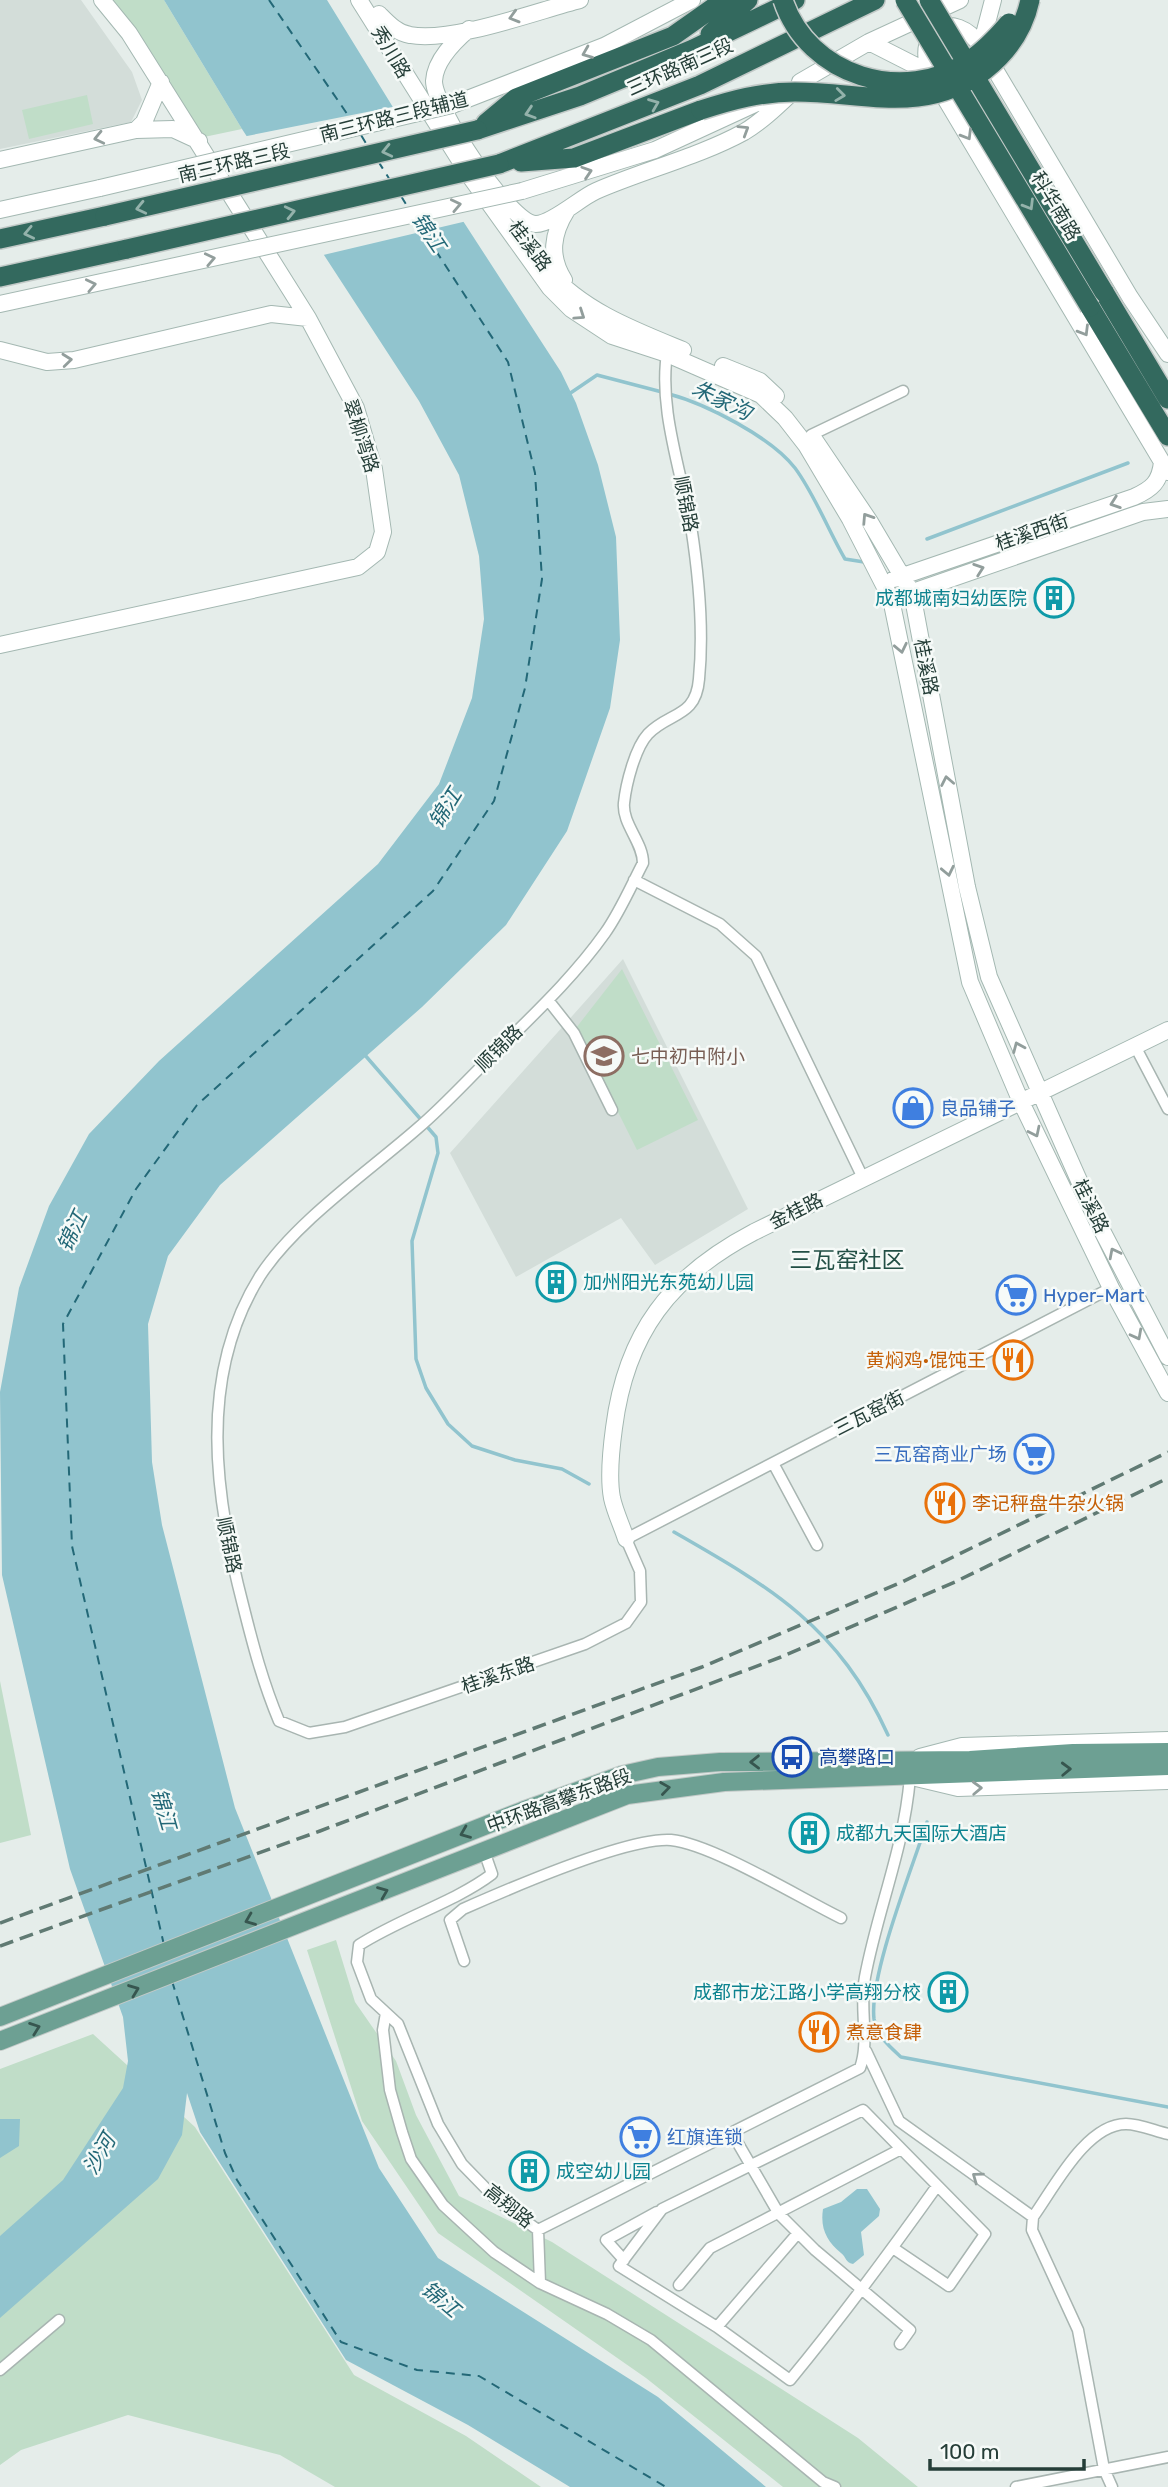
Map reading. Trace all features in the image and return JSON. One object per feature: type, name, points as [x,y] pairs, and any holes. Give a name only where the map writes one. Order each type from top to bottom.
[{"type":"highway","points":[[477,130],[516,98],[673,36],[724,0]]},
{"type":"highway","points":[[694,49],[748,0]]},
{"type":"highway","points":[[783,0],[800,34],[822,58],[845,72],[894,82],[923,79],[969,62],[993,42],[1029,0]]},
{"type":"highway","name":"三环路南三段","points":[[477,130],[580,96],[694,49],[795,0]]},
{"type":"highway","name":"三环路南三段","points":[[499,164],[700,85],[875,0]]},
{"type":"highway","name":"科华南路","points":[[905,0],[1168,436]]},
{"type":"highway","name":"科华南路","points":[[929,0],[1168,399]]},
{"type":"highway","points":[[0,277],[499,164],[574,158],[701,110],[754,94],[794,92],[911,99],[941,94],[969,81],[995,61],[1015,38],[1029,0]]},
{"type":"highway","name":"南三环路三段","points":[[0,239],[477,130]]},
{"type":"highway","points":[[0,289],[92,257]]},
{"type":"main road","name":"翠柳湾路","points":[[0,645],[358,567],[377,552],[383,533],[369,451],[356,408],[308,318],[199,141],[129,33],[102,0]]},
{"type":"main road","name":"秀川路","points":[[359,0],[423,104]]},
{"type":"main road","name":"秀川路","points":[[370,0],[413,70]]},
{"type":"main road","points":[[379,14],[395,29],[409,35],[431,36],[470,29],[580,0]]},
{"type":"main road","name":"南三环路三段辅道","points":[[0,210],[453,105],[604,46],[692,0]]},
{"type":"main road","points":[[0,304],[522,191],[655,150],[809,77],[869,42],[960,0]]},
{"type":"main road","points":[[981,46],[993,0]]},
{"type":"main road","points":[[1165,467],[930,73],[924,54],[927,41],[935,31],[949,24],[962,27],[971,33],[981,46],[1130,297],[1168,354]]},
{"type":"main road","points":[[470,29],[454,43],[442,60],[434,79],[437,97],[489,183],[520,219],[535,224],[550,219],[595,191],[746,131],[809,77]]},
{"type":"main road","points":[[869,42],[930,73]]},
{"type":"main road","name":"桂溪路","points":[[413,70],[464,156],[550,272],[572,292],[611,320],[761,395],[785,418],[838,498],[891,599],[970,982],[1021,1102],[1111,1288],[1168,1393]]},
{"type":"main road","points":[[136,130],[149,113],[161,82]]},
{"type":"main road","name":"桂溪路","points":[[423,104],[542,276],[571,309],[611,336],[668,349],[760,381],[787,406],[810,435],[870,522],[903,576],[912,593],[967,887],[989,977],[1096,1219],[1168,1357]]},
{"type":"main road","points":[[0,160],[136,130],[173,129],[199,141]]},
{"type":"main road","points":[[570,205],[560,221],[552,246],[557,268],[572,292]]},
{"type":"main road","points":[[271,314],[286,299],[284,279]]},
{"type":"main road","points":[[0,350],[47,362],[74,360],[271,314],[308,318]]},
{"type":"main road","points":[[1138,350],[1168,382]]},
{"type":"main road","points":[[1136,418],[1139,387]]},
{"type":"main road","name":"桂溪西街","points":[[884,582],[1134,497],[1153,487],[1165,467]]},
{"type":"main road","name":"桂溪西街","points":[[891,599],[1143,512],[1168,509]]},
{"type":"main road","name":"金桂路","points":[[626,1539],[612,1498],[612,1448],[617,1406],[632,1350],[666,1297],[716,1252],[1168,1030]]},
{"type":"main road","points":[[910,1768],[962,1746],[1168,1740]]},
{"type":"main road","name":"中环路高攀东路段","points":[[972,1766],[1073,1753],[1168,1752]]},
{"type":"main road","name":"中环路高攀东路段","points":[[0,2017],[522,1811],[622,1775],[658,1767],[720,1762],[910,1768]]},
{"type":"main road","name":"中环路高攀东路段","points":[[0,2041],[627,1795],[663,1788],[724,1782],[910,1768],[1168,1766]]},
{"type":"main road","points":[[910,1768],[958,1788],[1168,1781]]},
{"type":"street","name":"顺锦路","points":[[279,1721],[263,1683],[227,1545],[216,1470],[219,1391],[225,1367],[250,1296],[276,1256],[300,1230],[426,1122],[548,1000],[607,930],[643,863],[643,856],[624,807],[641,744],[657,727],[684,713],[697,694],[703,620],[691,527],[667,403],[668,349]]},
{"type":"street","points":[[810,435],[903,391]]},
{"type":"street","points":[[634,880],[720,924],[757,956],[863,1178]]},
{"type":"street","points":[[548,1000],[574,1033],[612,1110]]},
{"type":"street","points":[[1135,1046],[1168,1109]]},
{"type":"street","name":"三瓦窑街","points":[[626,1539],[1111,1288]]},
{"type":"street","points":[[773,1463],[817,1545]]},
{"type":"street","name":"桂溪东路","points":[[279,1721],[309,1733],[345,1727],[585,1644],[626,1623],[641,1602],[640,1571],[626,1539]]},
{"type":"street","points":[[910,1768],[906,1821],[865,1977],[861,2016],[866,2051],[899,2121],[1033,2217]]},
{"type":"street","points":[[464,1961],[450,1920],[463,1909],[636,1844],[671,1840],[716,1855],[841,1919]]},
{"type":"street","name":"高翔路","points":[[484,1852],[492,1874],[438,1904],[391,1925],[359,1945],[356,1962],[371,1999],[398,2024],[438,2124],[462,2164],[499,2202],[538,2230],[860,2068],[866,2051]]},
{"type":"street","points":[[386,2013],[383,2030],[390,2090],[411,2158],[443,2205],[494,2252],[540,2283],[607,2314],[651,2340],[822,2482],[835,2487]]},
{"type":"street","points":[[624,2260],[606,2240],[662,2209],[863,2110],[985,2234],[949,2286],[892,2249]]},
{"type":"street","points":[[1112,2487],[1104,2469],[1078,2330],[1032,2230],[1033,2217],[1090,2137],[1108,2127],[1126,2124],[1168,2134]]},
{"type":"street","points":[[732,2133],[749,2167],[779,2214],[910,2330],[900,2344]]},
{"type":"street","points":[[679,2285],[710,2248],[901,2149]]},
{"type":"street","points":[[662,2209],[619,2266],[717,2327],[790,2379],[863,2290],[937,2186]]},
{"type":"street","points":[[538,2230],[540,2283]]},
{"type":"street","points":[[717,2327],[798,2233]]},
{"type":"street","points":[[0,2370],[60,2320]]},
{"type":"street","points":[[1017,2487],[1168,2456]]},
{"type":"shaded area","points":[[0,0],[81,0],[132,72],[142,100],[131,122],[0,149]]},
{"type":"shaded area","name":"七中初中附小","points":[[623,959],[748,1209],[655,1265],[621,1218],[516,1277],[450,1153]]},
{"type":"green space","points":[[108,0],[164,0],[242,129],[204,137]]},
{"type":"green space","points":[[87,95],[93,124],[29,139],[22,110]]},
{"type":"green space","points":[[622,969],[698,1120],[637,1150],[576,1028]]},
{"type":"green space","points":[[0,1681],[31,1835],[0,1843]]},
{"type":"green space","points":[[336,1940],[355,2002],[396,2061],[416,2115],[459,2196],[552,2242],[858,2438],[918,2487],[783,2487],[646,2378],[438,2233],[362,2121],[307,1950]]},
{"type":"green space","points":[[93,2034],[195,2127],[354,2375],[466,2436],[541,2487],[335,2487],[280,2455],[128,2415],[21,2450],[0,2465],[0,2069]]},
{"type":"water","points":[[164,0],[327,0],[463,221],[561,372],[576,403],[598,465],[616,537],[620,640],[610,708],[567,831],[506,925],[422,1007],[220,1185],[168,1256],[148,1324],[152,1462],[162,1525],[235,1808],[379,2168],[438,2258],[658,2397],[766,2487],[570,2487],[468,2425],[346,2360],[200,2132],[187,2093],[182,2135],[158,2179],[0,2318],[0,2236],[63,2180],[123,2088],[128,2061],[123,2017],[70,1869],[2,1575],[0,1392],[19,1288],[49,1206],[89,1134],[159,1061],[378,864],[439,784],[472,698],[484,619],[479,556],[459,475],[419,401],[242,129]]},
{"type":"water","points":[[0,2119],[20,2119],[19,2146],[0,2158]]},
{"type":"water","points":[[857,2189],[867,2189],[880,2209],[879,2216],[861,2232],[864,2255],[853,2264],[847,2261],[828,2239],[822,2216],[823,2209],[841,2202]]},
{"type":"pier","points":[[397,106],[467,221],[319,256],[242,137]]},
{"type":"waterway","name":"朱家沟","points":[[569,394],[597,375],[662,392]]},
{"type":"waterway","name":"朱家沟","points":[[669,394],[701,405],[737,423],[784,456],[809,490],[845,559],[864,562]]},
{"type":"waterway","name":"朱家沟","points":[[927,539],[1128,463]]},
{"type":"waterway","points":[[364,1054],[436,1137],[438,1153],[412,1241],[416,1359],[426,1388],[448,1424],[472,1446],[515,1460],[562,1469],[589,1484]]},
{"type":"waterway","points":[[674,1532],[772,1592],[825,1638],[869,1698],[888,1735]]},
{"type":"waterway","points":[[927,1822],[878,1976],[874,2019],[884,2040],[901,2057],[1168,2107]]},
{"type":"ferry route","points":[[269,0],[352,121]]},
{"type":"ferry route","points":[[361,135],[367,145]]},
{"type":"ferry route","points":[[378,161],[390,180]]},
{"type":"ferry route","points":[[401,196],[409,209]]},
{"type":"ferry route","points":[[164,1945],[72,1546],[63,1324],[136,1189],[197,1105],[433,891],[494,801],[525,688],[542,579],[535,473],[508,362],[416,220]]},
{"type":"ferry route","points":[[172,1981],[225,2153],[237,2180],[341,2342],[417,2370],[479,2376],[666,2487]]},
{"type":"railway","points":[[0,1923],[702,1667],[902,1582],[1168,1452]]},
{"type":"railway","points":[[0,1946],[320,1831],[781,1657],[955,1582],[1168,1478]]},
{"type":"place","name":"成都城南妇幼医院","points":[[1054,598]]},
{"type":"place","name":"七中初中附小","points":[[604,1056]]},
{"type":"place","name":"良品铺子","points":[[913,1108]]},
{"type":"place","name":"加州阳光东苑幼儿园","points":[[556,1282]]},
{"type":"place","name":"Hyper-Mart","points":[[1016,1295]]},
{"type":"place","name":"黄焖鸡·馄饨王","points":[[1013,1360]]},
{"type":"place","name":"三瓦窑商业广场","points":[[1034,1454]]},
{"type":"place","name":"李记秤盘牛杂火锅","points":[[945,1503]]},
{"type":"place","name":"高攀路口","points":[[792,1757]]},
{"type":"place","name":"成都九天国际大酒店","points":[[809,1833]]},
{"type":"place","name":"成都市龙江路小学高翔分校","points":[[948,1992]]},
{"type":"place","name":"煮意食肆","points":[[819,2032]]},
{"type":"place","name":"红旗连锁","points":[[640,2137]]},
{"type":"place","name":"成空幼儿园","points":[[529,2171]]},
{"type":"district","name":"三瓦窑社区","points":[[847,1260]]},
{"type":"water label","name":"锦江","points":[[429,232]]},
{"type":"water label","name":"锦江","points":[[445,808]]},
{"type":"water label","name":"锦江","points":[[72,1231]]},
{"type":"water label","name":"锦江","points":[[164,1809]]},
{"type":"water label","name":"沙河","points":[[99,2154]]},
{"type":"water label","name":"锦江","points":[[441,2299]]}]
